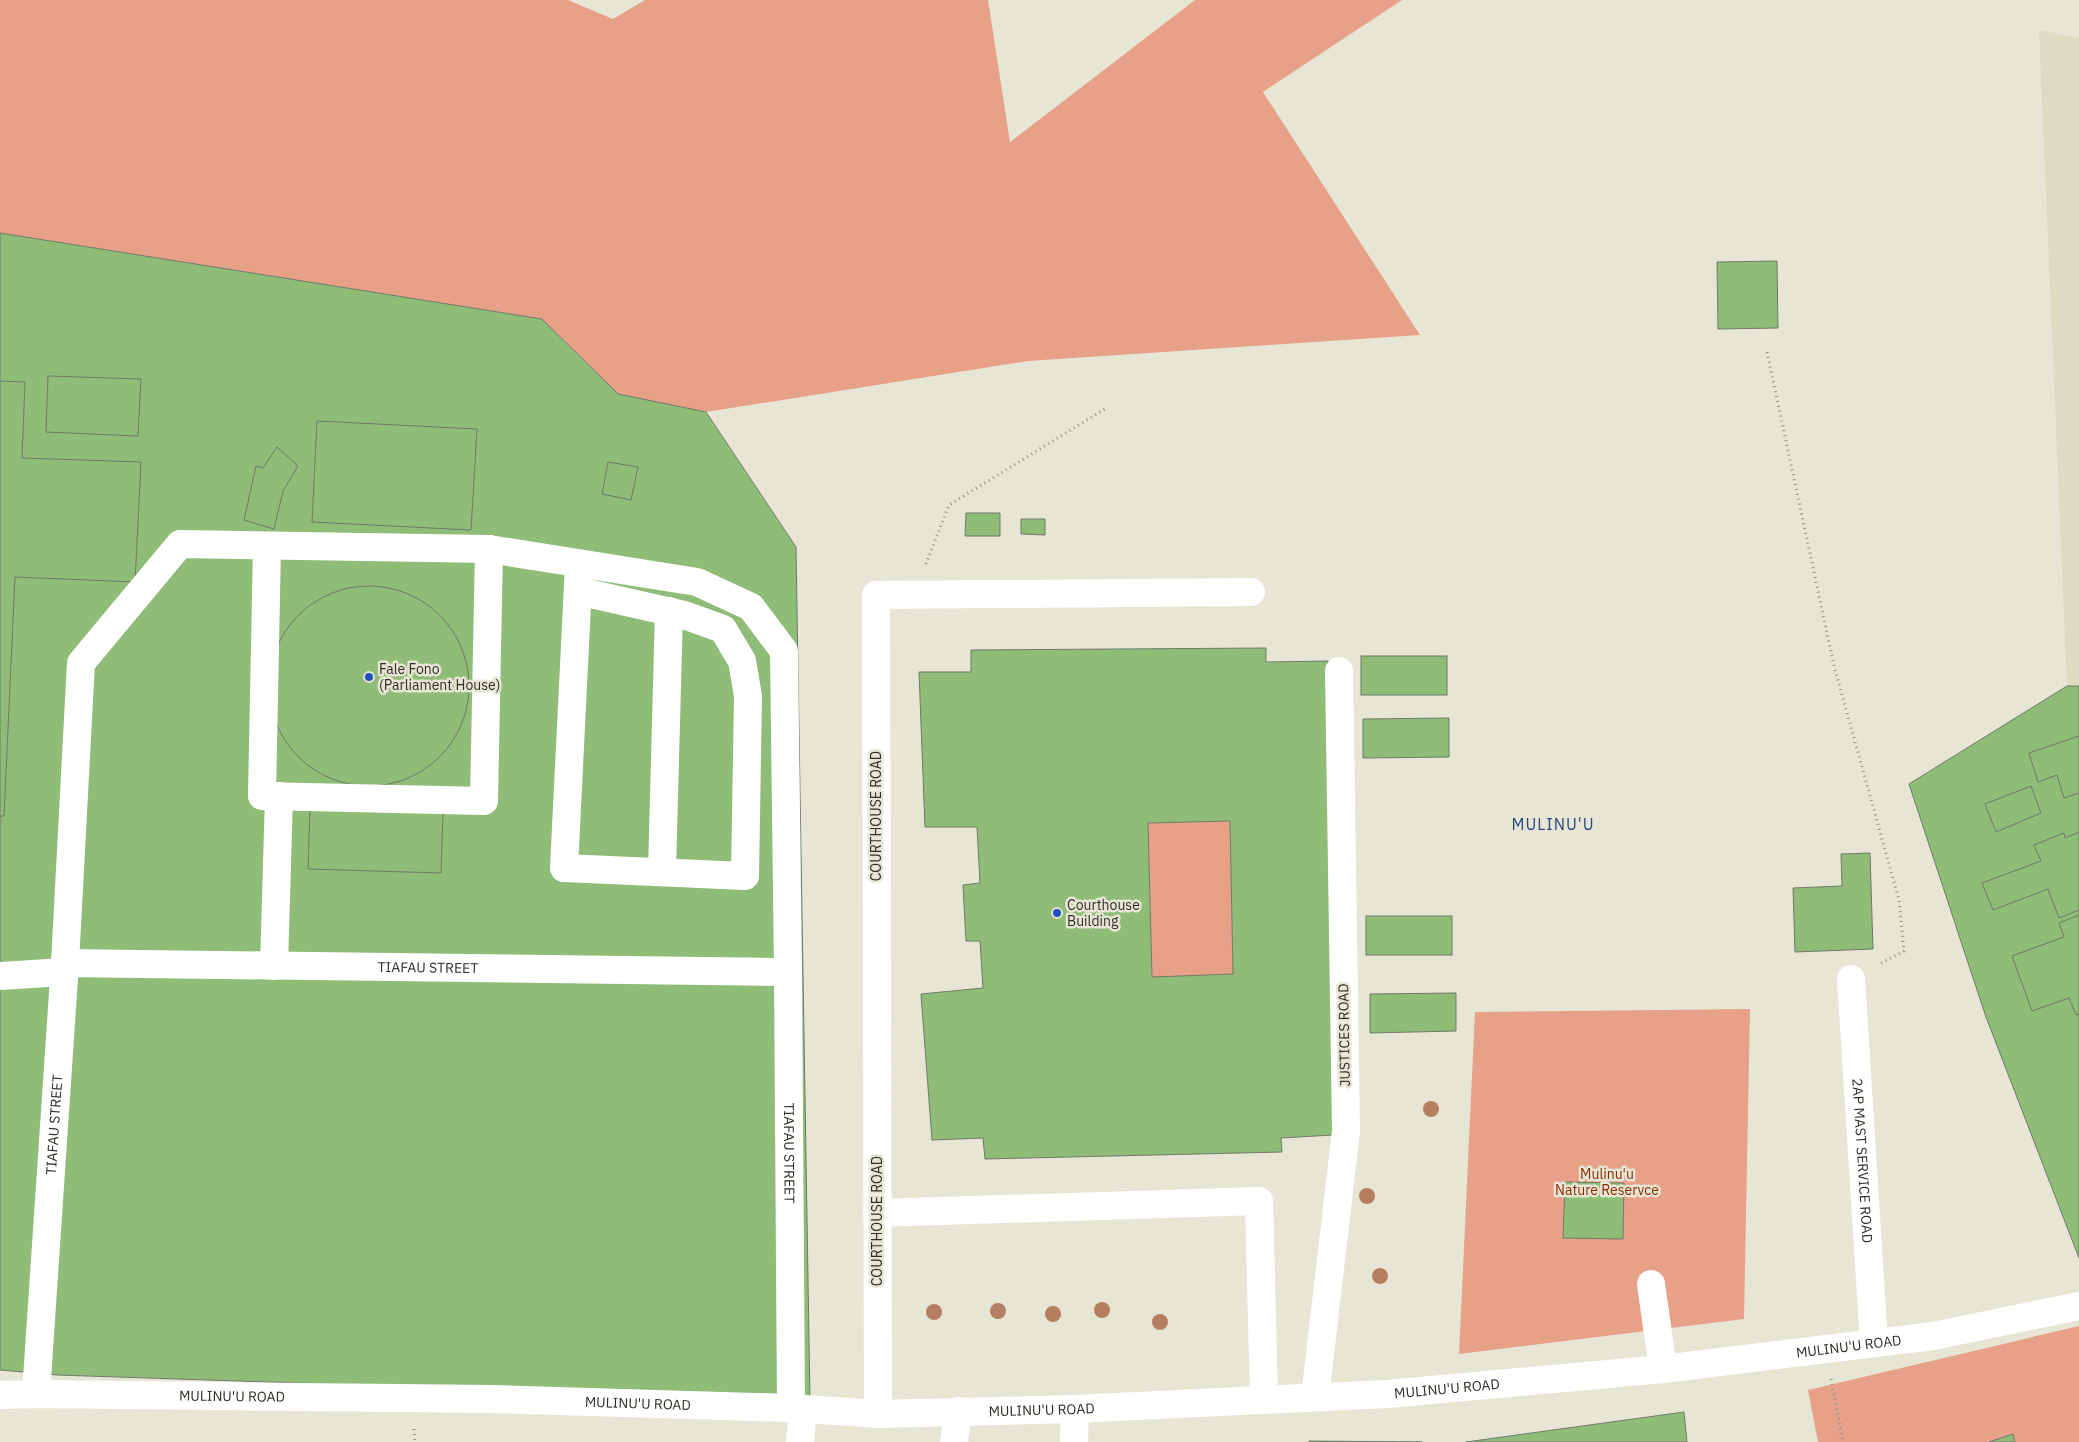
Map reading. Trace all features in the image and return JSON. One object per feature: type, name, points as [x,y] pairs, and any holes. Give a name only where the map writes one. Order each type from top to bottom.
[{"type":"main road","points":[[0,976],[64,968],[80,663],[180,544],[489,549],[697,582],[751,606],[784,651],[788,972]]},
{"type":"main road","points":[[267,546],[262,796],[484,801],[489,549]]},
{"type":"main road","points":[[578,591],[670,611],[723,629],[742,661],[748,696],[745,876],[564,868],[578,591],[580,564]]},
{"type":"main road","name":"COURTHOUSE ROAD","points":[[878,1414],[876,595],[1252,592]]},
{"type":"main road","points":[[662,871],[670,611]]},
{"type":"main road","name":"JUSTICES ROAD","points":[[1315,1397],[1346,1131],[1339,671]]},
{"type":"main road","points":[[274,966],[279,796]]},
{"type":"main road","points":[[745,848],[786,851]]},
{"type":"main road","name":"TIAFAU STREET","points":[[36,1394],[64,968],[274,966],[788,972],[797,1409],[800,1442]]},
{"type":"main road","name":"2AP MAST SERVICE ROAD","points":[[1851,979],[1874,1343]]},
{"type":"main road","points":[[877,1213],[1259,1201],[1264,1400]]},
{"type":"main road","points":[[1651,1284],[1663,1369]]},
{"type":"main road","name":"MULINU'U ROAD","points":[[0,1395],[493,1399],[797,1409],[878,1414],[1075,1409],[1387,1394],[1663,1369],[1933,1336],[2079,1306]]},
{"type":"main road","points":[[1074,1442],[1075,1409]]},
{"type":"main road","points":[[954,1442],[958,1411]]},
{"type":"path","points":[[1767,352],[1834,666],[1899,900],[1904,951],[1851,979]]},
{"type":"path","points":[[915,595],[948,505],[1108,407]]},
{"type":"path","points":[[1825,1349],[1843,1442]]},
{"type":"shaded area","points":[[2039,30],[2079,38],[2079,686],[2067,686]]},
{"type":"green space","points":[[0,0],[568,0],[613,19],[645,0],[988,0],[1010,142],[1195,0],[1402,0],[1263,92],[1420,335],[1028,361],[706,412],[618,394],[542,319],[0,233]]},
{"type":"green space","points":[[1230,821],[1233,974],[1152,977],[1148,823]]},
{"type":"green space","name":"Mulinu'u Nature Reservce","points":[[1750,1009],[1744,1319],[1459,1354],[1475,1012]]},
{"type":"green space","points":[[2079,1326],[2079,1442],[1818,1442],[1808,1390]]},
{"type":"building","points":[[0,233],[542,319],[618,394],[706,412],[796,547],[810,1400],[57,1375],[0,1370]]},
{"type":"building","points":[[1777,261],[1778,328],[1718,329],[1717,262]]},
{"type":"building","points":[[48,376],[141,379],[138,436],[46,432]]},
{"type":"building","points":[[0,381],[25,382],[22,458],[141,462],[135,582],[15,577],[4,816],[0,816]]},
{"type":"building","points":[[317,421],[477,429],[471,530],[312,522]]},
{"type":"building","points":[[277,447],[298,466],[283,491],[274,529],[244,520],[256,466],[263,468]]},
{"type":"building","points":[[608,462],[638,467],[631,500],[602,494]]},
{"type":"building","points":[[966,513],[1000,513],[1000,536],[965,536]]},
{"type":"building","points":[[1021,519],[1045,519],[1045,535],[1021,534]]},
{"type":"building","name":"Fale Fono (Parliament House)","points":[[369,586],[388,588],[416,598],[432,609],[446,623],[461,648],[467,667],[469,686],[467,705],[457,733],[446,749],[432,763],[407,778],[388,784],[369,786],[350,784],[322,774],[306,763],[292,749],[277,724],[271,705],[269,686],[271,667],[281,639],[292,623],[306,609],[331,594],[350,588]]},
{"type":"building","name":"Courthouse Building","points":[[1266,648],[1266,662],[1328,661],[1333,1135],[1281,1138],[1282,1152],[985,1159],[983,1138],[932,1140],[921,994],[983,988],[980,941],[966,941],[963,885],[980,883],[977,827],[925,827],[919,672],[971,672],[971,650]],"holes":[[[1230,821],[1233,974],[1152,977],[1148,823]]]},
{"type":"building","points":[[1361,656],[1447,656],[1447,695],[1361,695]]},
{"type":"building","points":[[2067,686],[2079,686],[2079,1258],[1986,1017],[1909,784]]},
{"type":"building","points":[[1449,718],[1449,757],[1363,758],[1363,719]]},
{"type":"building","points":[[2079,736],[2079,793],[2064,798],[2057,775],[2038,782],[2029,753]]},
{"type":"building","points":[[2031,786],[2041,813],[1996,832],[1985,804]]},
{"type":"building","points":[[310,809],[443,812],[441,873],[308,869]]},
{"type":"building","points":[[2079,832],[2079,910],[2059,918],[2048,889],[1993,910],[1982,883],[2041,861],[2034,845],[2064,833],[2065,838]]},
{"type":"building","points":[[1870,853],[1873,949],[1795,952],[1793,888],[1842,886],[1841,854]]},
{"type":"building","points":[[2079,915],[2079,1014],[2076,1015],[2069,998],[2032,1011],[2012,956],[2064,937],[2059,923]]},
{"type":"building","points":[[1366,916],[1452,916],[1452,955],[1366,955]]},
{"type":"building","points":[[1456,993],[1456,1031],[1370,1033],[1370,994]]},
{"type":"building","points":[[1565,1182],[1624,1183],[1623,1239],[1563,1238]]},
{"type":"building","points":[[1684,1412],[1687,1442],[1466,1442]]},
{"type":"building","points":[[2013,1434],[2015,1442],[1989,1442]]},
{"type":"building","points":[[1309,1441],[1422,1442],[1309,1442]]},
{"type":"place","name":"Fale Fono (Parliament House)","points":[[369,677]]},
{"type":"place","name":"Courthouse Building","points":[[1057,913]]},
{"type":"district","name":"MULINU'U","points":[[1553,824]]}]
